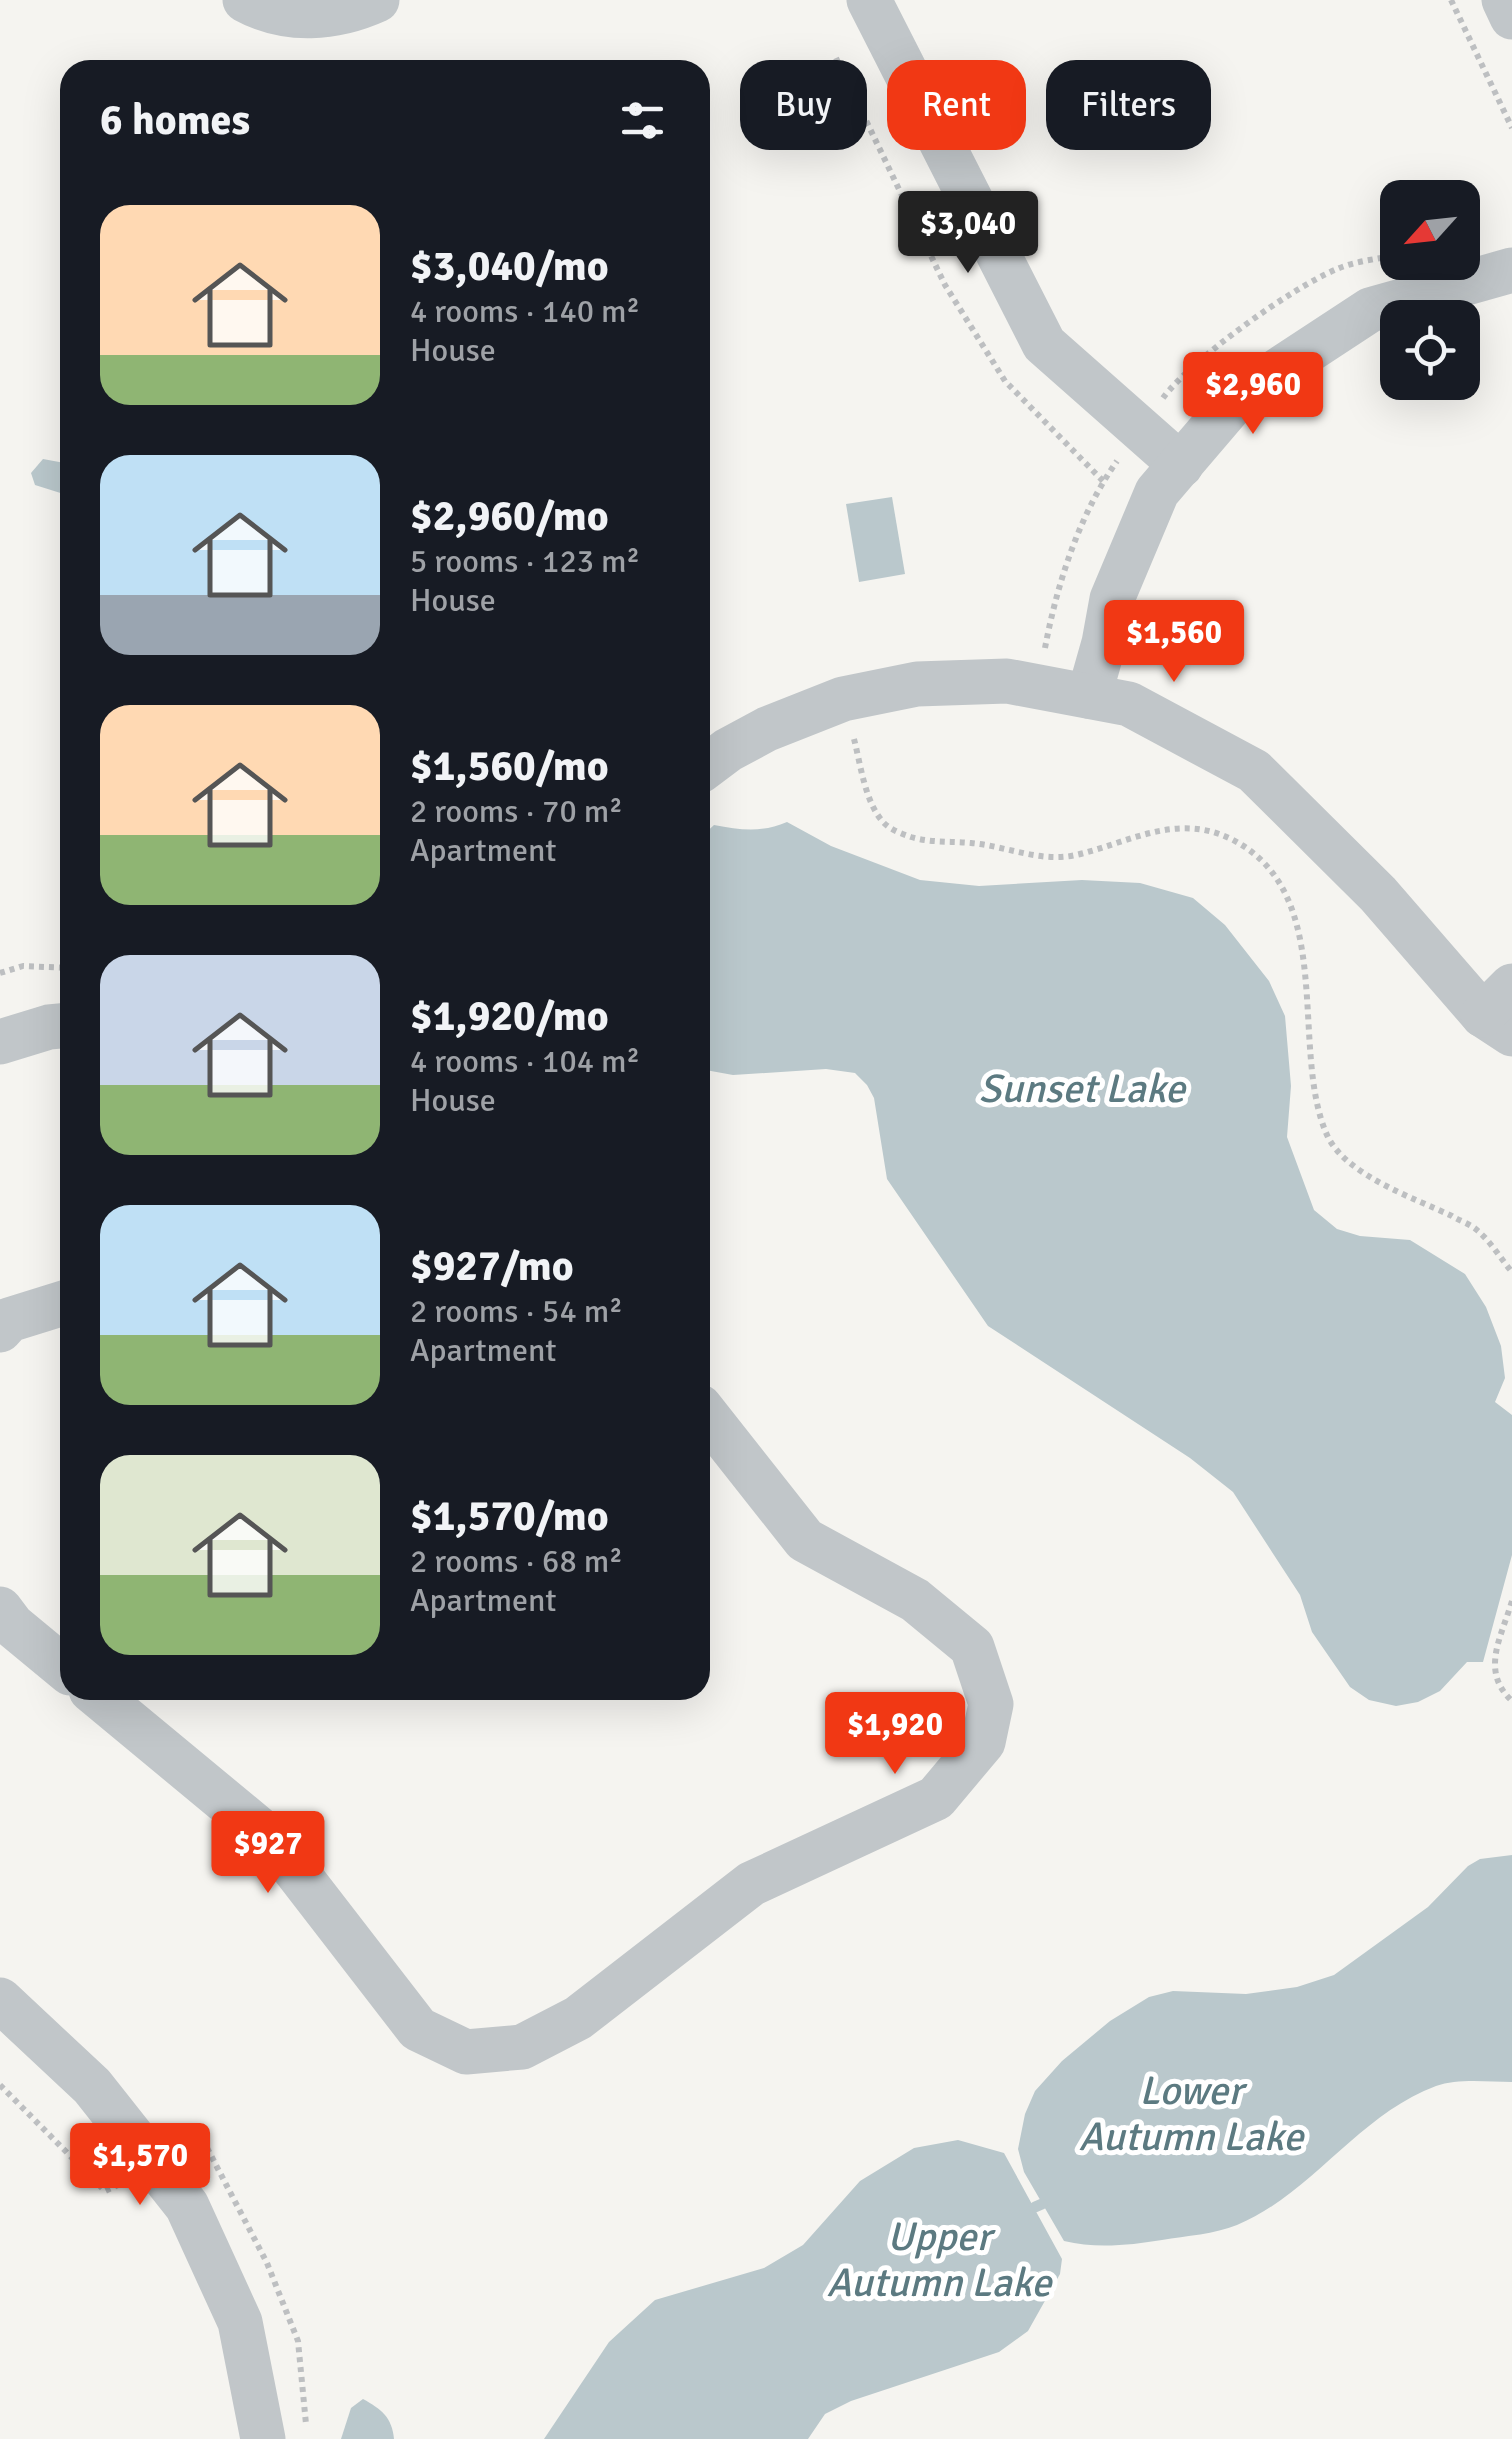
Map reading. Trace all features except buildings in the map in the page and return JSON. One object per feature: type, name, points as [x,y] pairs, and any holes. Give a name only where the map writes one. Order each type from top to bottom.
[{"type":"street","points":[[245,0],[303,18],[377,0]]},
{"type":"street","points":[[869,0],[1044,344],[1180,464]]},
{"type":"street","points":[[1504,0],[1512,17]]},
{"type":"street","points":[[1088,696],[1112,599],[1157,492],[1239,396],[1370,310],[1512,270]]},
{"type":"street","points":[[714,761],[767,729],[843,699],[917,684],[1006,681],[1129,704],[1254,771],[1502,1011]]},
{"type":"street","points":[[0,1042],[60,1026]]},
{"type":"street","points":[[0,1330],[10,1320],[60,1304]]},
{"type":"street","points":[[104,1700],[272,1840],[418,2029],[466,2052],[522,2048],[578,2018],[751,1884],[936,1798],[983,1742],[992,1704],[972,1647],[915,1600],[806,1540],[710,1420]]},
{"type":"street","points":[[0,1609],[12,1625],[60,1664]]},
{"type":"street","points":[[0,2000],[92,2086],[186,2206],[240,2322],[263,2439]]},
{"type":"path","points":[[1450,0],[1512,128]]},
{"type":"path","points":[[836,58],[945,285],[1005,381],[1103,482]]},
{"type":"path","points":[[843,699],[874,810],[888,827],[911,837],[972,843],[1047,858],[1072,856],[1149,831],[1185,828],[1214,831],[1241,844],[1260,860],[1288,903],[1299,936],[1307,980],[1316,1088],[1328,1137],[1352,1167],[1477,1229],[1512,1272]]},
{"type":"path","points":[[0,973],[23,966],[60,968]]},
{"type":"path","points":[[1512,1601],[1492,1669],[1499,1688],[1512,1701]]},
{"type":"water","points":[[43,459],[60,462],[60,493],[35,485],[31,473]]},
{"type":"water","points":[[892,497],[905,574],[859,582],[846,504]]},
{"type":"water","name":"Sunset Lake","points":[[787,822],[831,846],[920,880],[979,886],[1082,880],[1140,883],[1193,898],[1225,925],[1269,981],[1285,1016],[1291,1086],[1287,1137],[1314,1210],[1337,1229],[1360,1236],[1410,1240],[1465,1274],[1486,1307],[1501,1346],[1505,1378],[1495,1402],[1512,1415],[1512,1555],[1483,1662],[1467,1662],[1440,1691],[1418,1702],[1396,1706],[1369,1700],[1350,1687],[1312,1632],[1300,1595],[1233,1492],[1190,1458],[988,1326],[887,1179],[874,1098],[855,1073],[826,1069],[733,1075],[710,1071],[710,829],[714,825],[768,828]]},
{"type":"water","name":"Lower Autumn Lake","points":[[1512,1855],[1512,2082],[1454,2082],[1408,2099],[1359,2134],[1289,2194],[1237,2225],[1126,2245],[1064,2241],[1024,2172],[1018,2149],[1025,2114],[1035,2091],[1062,2061],[1110,2021],[1149,1997],[1173,1991],[1246,1994],[1297,1987],[1334,1975],[1428,1907],[1468,1866],[1480,1859]]},
{"type":"water","name":"Upper Autumn Lake","points":[[958,2140],[1004,2153],[1062,2259],[1060,2274],[1028,2331],[999,2352],[851,2401],[825,2414],[808,2439],[544,2439],[609,2342],[655,2300],[764,2268],[803,2245],[860,2181],[914,2148]]},
{"type":"water","points":[[363,2399],[384,2414],[394,2439],[341,2439],[351,2408]]},
{"type":"waterway","points":[[1035,2207],[1042,2204]]}]
